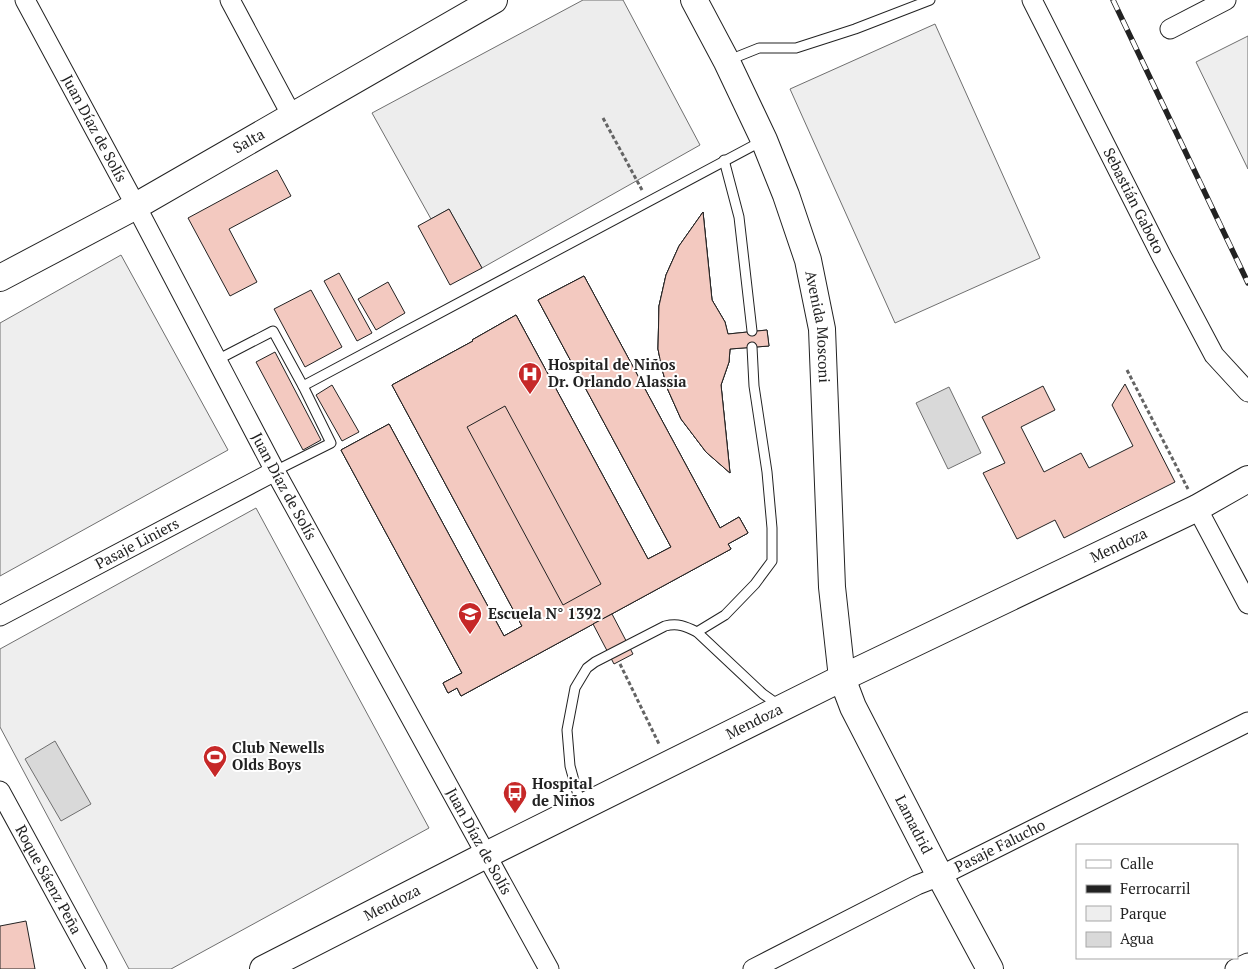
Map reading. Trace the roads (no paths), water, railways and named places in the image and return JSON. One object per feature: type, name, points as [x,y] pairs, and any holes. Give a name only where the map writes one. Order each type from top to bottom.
[{"type":"street","name":"Juan Díaz de Solís","points":[[25,0],[275,471],[549,969]]},
{"type":"street","points":[[230,0],[292,116]]},
{"type":"street","name":"Avenida Mosconi","points":[[694,0],[727,62],[764,140],[786,195],[808,260],[822,329],[832,587],[842,678]]},
{"type":"street","name":"Sebastián Gaboto","points":[[1032,0],[1162,257],[1214,355],[1248,392]]},
{"type":"street","points":[[1170,30],[1226,0]]},
{"type":"street","name":"Salta","points":[[0,278],[136,206],[292,116],[478,4]]},
{"type":"street","name":"Pasaje Liniers","points":[[0,616],[275,471]]},
{"type":"street","name":"Mendoza","points":[[263,969],[486,855],[842,678],[1197,508],[1248,479]]},
{"type":"street","points":[[1197,508],[1248,604]]},
{"type":"street","name":"Lamadrid","points":[[842,678],[853,707],[990,969]]},
{"type":"street","name":"Pasaje Falucho","points":[[753,969],[917,885],[940,876],[1248,722]]},
{"type":"street","name":"Roque Sáenz Peña","points":[[0,791],[97,969]]},
{"type":"street","points":[[1235,969],[1248,962]]},
{"type":"lane","points":[[727,62],[760,48],[796,48],[855,30],[930,0]]},
{"type":"lane","points":[[303,386],[764,140]]},
{"type":"lane","points":[[724,160],[739,217],[752,332]]},
{"type":"lane","points":[[217,360],[273,331],[303,386],[332,443],[275,471]]},
{"type":"lane","points":[[697,632],[725,615],[755,584],[772,561],[772,528],[767,472],[754,386],[752,347]]},
{"type":"lane","points":[[581,808],[570,766],[567,730],[575,688],[587,668],[595,662],[665,626],[676,624],[697,632],[763,694],[782,708]]},
{"type":"water","points":[[949,387],[981,453],[948,469],[916,403]]},
{"type":"water","points":[[55,741],[91,804],[61,821],[25,759]]},
{"type":"railway","points":[[1113,0],[1248,283]]},
{"type":"place","name":"Hospital de Niños Dr. Orlando Alassia","points":[[530,395]]},
{"type":"place","name":"Escuela N° 1392","points":[[470,635]]},
{"type":"place","name":"Club Newells Olds Boys","points":[[215,778]]},
{"type":"place","name":"Hospital de Niños","points":[[515,814]]}]
